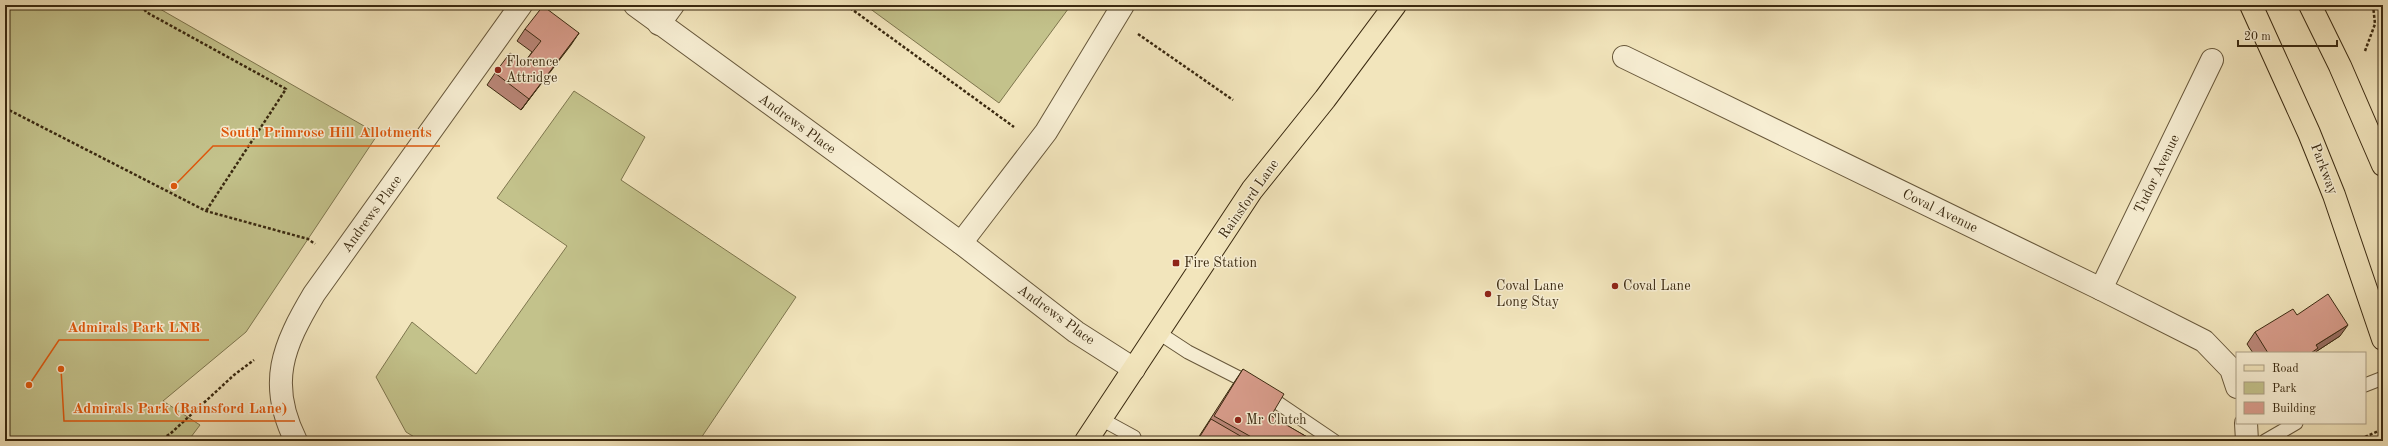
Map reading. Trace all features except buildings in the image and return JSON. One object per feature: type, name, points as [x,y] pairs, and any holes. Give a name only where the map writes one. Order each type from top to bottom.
[{"type":"main road","name":"Rainsford Lane","points":[[1086,441],[1159,333],[1252,190],[1325,98],[1395,5]]},
{"type":"main road","name":"Parkway","points":[[2251,5],[2309,133],[2334,194],[2377,314],[2383,339]]},
{"type":"main road","points":[[2310,5],[2340,66],[2383,165]]},
{"type":"street","name":"Andrews Place","points":[[296,441],[285,420],[280,391],[281,370],[296,325],[338,261],[521,5]]},
{"type":"street","name":"Andrews Place","points":[[635,5],[961,243],[1076,332],[1134,369]]},
{"type":"street","points":[[659,24],[673,5]]},
{"type":"street","points":[[961,243],[1037,144],[1119,12]]},
{"type":"street","name":"Coval Avenue","points":[[1624,57],[2101,289],[2204,341],[2231,369],[2236,384]]},
{"type":"street","name":"Tudor Avenue","points":[[2101,289],[2212,60]]},
{"type":"street","points":[[2246,424],[2247,441]]},
{"type":"lane","points":[[1159,333],[1188,352],[1247,382],[1334,441]]},
{"type":"lane","points":[[2366,385],[2383,378]]},
{"type":"lane","points":[[1101,419],[1134,437]]},
{"type":"lane","points":[[2265,441],[2294,424]]},
{"type":"path","points":[[142,5],[146,12],[286,89],[206,211]]},
{"type":"path","points":[[846,5],[1037,144]]},
{"type":"path","points":[[2364,52],[2375,24],[2373,5]]},
{"type":"path","points":[[1119,12],[1233,100]]},
{"type":"path","points":[[5,108],[206,211],[308,239],[338,261]]},
{"type":"path","points":[[158,441],[170,434],[254,360],[281,370]]},
{"type":"path","points":[[2356,441],[2383,429]]},
{"type":"green space","points":[[5,5],[153,5],[378,134],[246,332],[163,401],[200,425],[188,441],[5,441]]},
{"type":"green space","points":[[865,5],[1071,5],[999,103]]},
{"type":"green space","points":[[574,91],[645,137],[621,180],[796,297],[699,441],[421,441],[406,432],[376,377],[412,322],[476,374],[567,246],[497,198]]},
{"type":"place","name":"Florence Attridge","points":[[498,70]]},
{"type":"place","name":"South Primrose Hill Allotments","points":[[174,186]]},
{"type":"place","name":"Fire Station","points":[[1176,263]]},
{"type":"place","name":"Coval Lane","points":[[1615,286]]},
{"type":"place","name":"Coval Lane Long Stay","points":[[1488,294]]},
{"type":"place","name":"Admirals Park (Rainsford Lane)","points":[[61,369]]},
{"type":"place","name":"Admirals Park LNR","points":[[29,385]]},
{"type":"place","name":"Mr Clutch","points":[[1238,420]]}]
